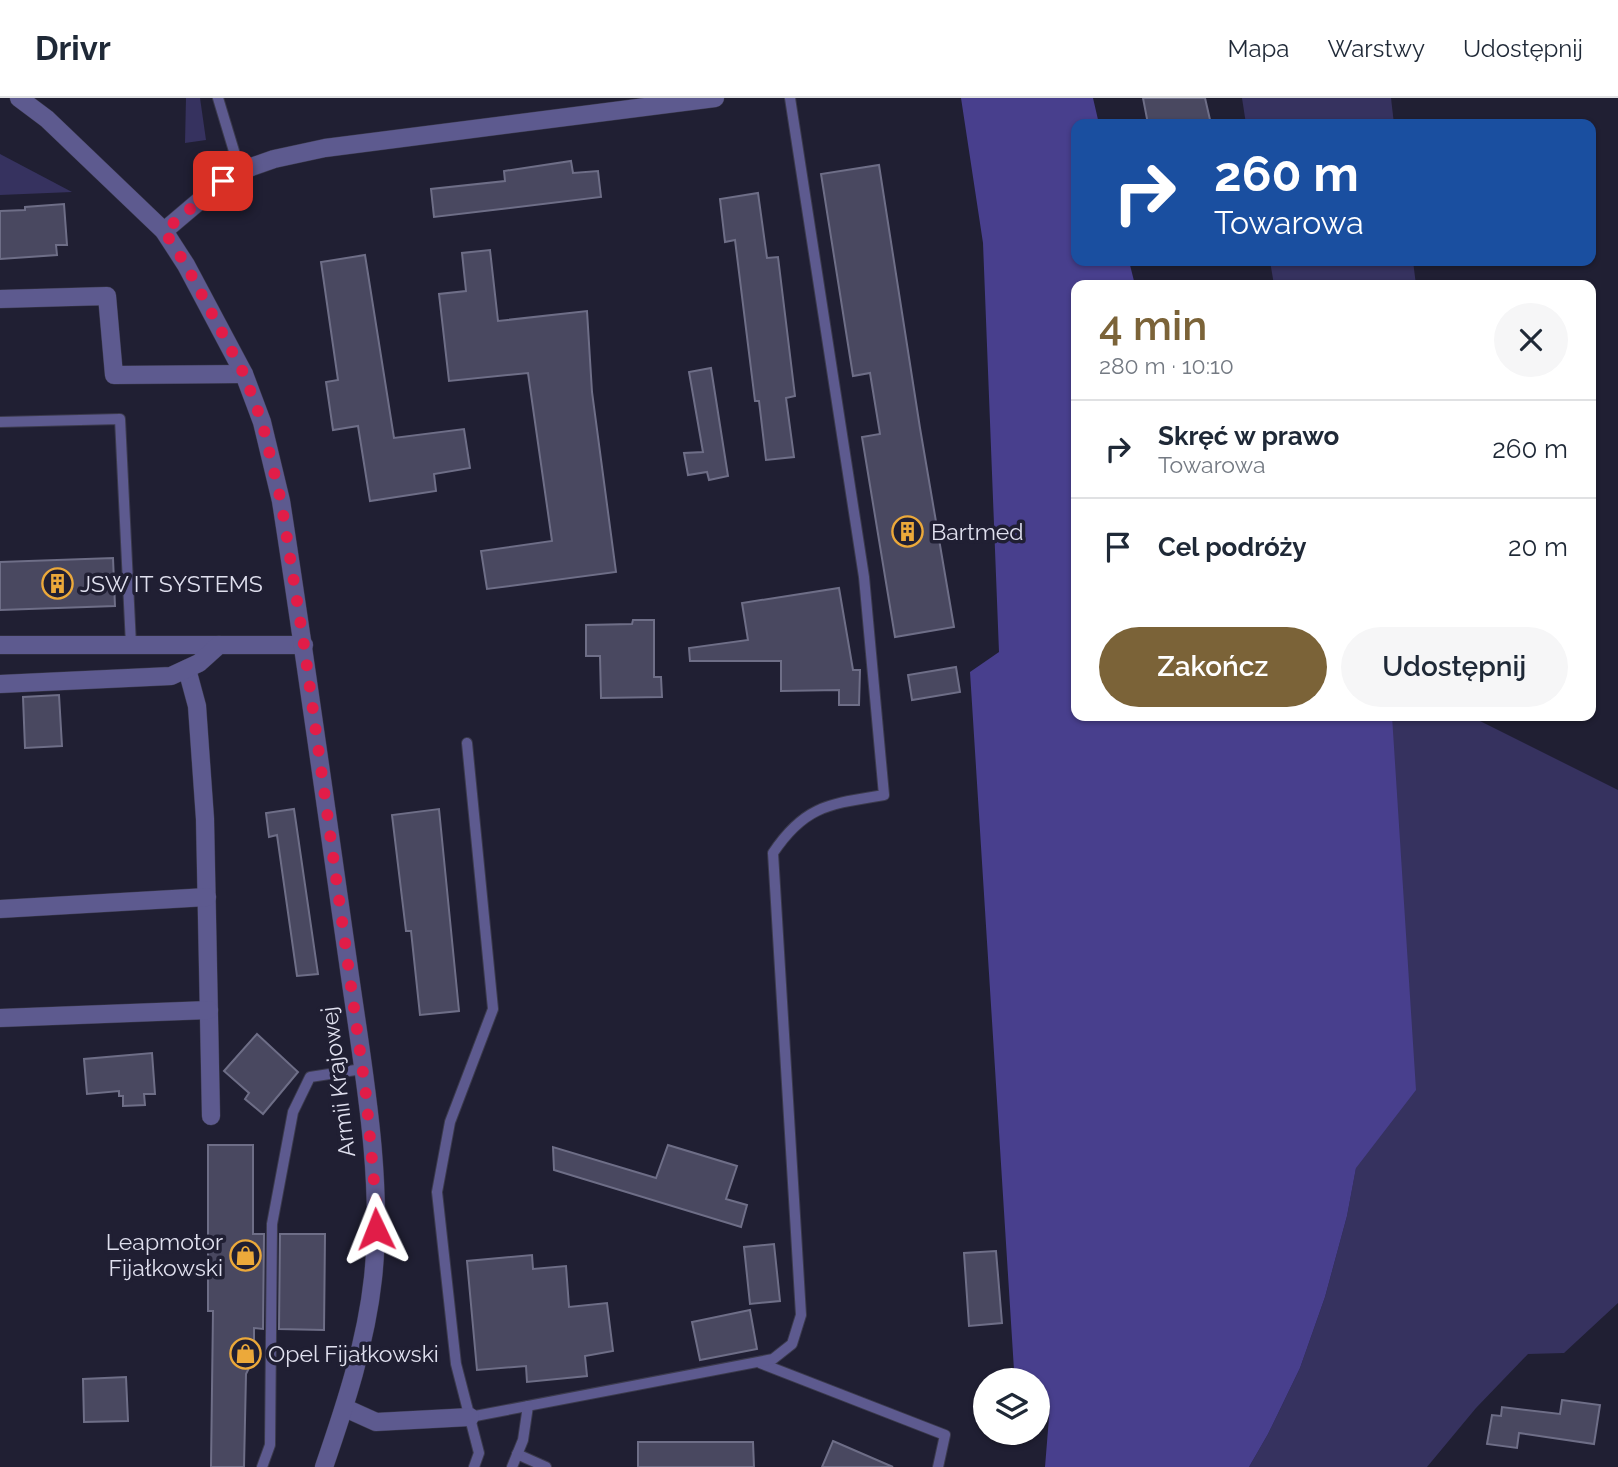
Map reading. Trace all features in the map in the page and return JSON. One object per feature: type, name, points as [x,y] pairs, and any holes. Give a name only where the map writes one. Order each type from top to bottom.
[{"type":"street","name":"Armii Krajowej","points":[[19,98],[47,119],[164,231],[186,265],[244,374],[262,422],[281,501],[304,645],[362,1069],[377,1214],[367,1320],[345,1408],[324,1467]]},
{"type":"street","points":[[164,231],[223,181],[240,171],[274,159],[325,148],[715,98]]},
{"type":"street","points":[[0,299],[107,296],[114,375],[244,374]]},
{"type":"street","points":[[0,645],[304,645]]},
{"type":"street","points":[[0,684],[171,676],[199,663],[219,645]]},
{"type":"street","points":[[187,669],[197,706],[205,820],[211,1116]]},
{"type":"street","points":[[0,909],[207,897]]},
{"type":"street","points":[[0,1018],[209,1010]]},
{"type":"street","points":[[345,1408],[376,1422],[470,1417]]},
{"type":"lane","points":[[218,98],[240,171]]},
{"type":"lane","points":[[470,1417],[773,1359],[792,1344],[801,1315],[773,853],[788,831],[813,811],[884,794],[864,577],[790,98]]},
{"type":"lane","points":[[0,422],[120,419],[131,645]]},
{"type":"lane","points":[[467,743],[493,1009],[450,1122],[437,1192],[456,1364],[479,1453],[474,1467]]},
{"type":"lane","points":[[262,1467],[270,1445],[272,1224],[293,1112],[310,1077],[362,1069]]},
{"type":"lane","points":[[758,1362],[945,1434],[938,1467]]},
{"type":"lane","points":[[512,1467],[523,1440],[528,1406]]},
{"type":"lane","points":[[517,1454],[546,1467]]},
{"type":"shaded area","points":[[186,98],[200,98],[206,140],[185,143]]},
{"type":"shaded area","points":[[961,98],[1093,98],[1098,119],[1071,119],[1071,266],[1130,266],[1134,280],[1071,280],[1071,721],[1392,721],[1416,1090],[1356,1168],[1347,1216],[1325,1297],[1300,1368],[1249,1467],[1045,1467],[1047,1445],[1050,1445],[1050,1368],[1014,1368],[970,672],[999,652],[983,243]]},
{"type":"shaded area","points":[[1242,98],[1391,98],[1393,119],[1245,119]]},
{"type":"shaded area","points":[[0,154],[72,192],[0,195]]},
{"type":"shaded area","points":[[1271,266],[1414,266],[1415,280],[1273,280]]},
{"type":"shaded area","points":[[1381,721],[1480,721],[1618,790],[1618,1303],[1564,1353],[1528,1354],[1476,1408],[1427,1467],[1249,1467],[1300,1368],[1325,1297],[1347,1216],[1361,1141]]},
{"type":"building","points":[[1143,98],[1205,98],[1210,119],[1147,119]]},
{"type":"building","points":[[571,161],[573,173],[598,171],[601,197],[434,217],[431,189],[505,181],[504,171]]},
{"type":"building","points":[[879,165],[954,627],[895,637],[862,437],[880,434],[870,373],[853,376],[821,174]]},
{"type":"building","points":[[758,193],[767,258],[778,257],[795,396],[786,398],[794,457],[766,460],[759,401],[755,401],[735,240],[725,242],[720,199]]},
{"type":"building","points":[[64,204],[67,245],[56,245],[57,255],[0,259],[0,211]]},
{"type":"building","points":[[490,250],[498,321],[587,311],[592,392],[616,572],[487,589],[481,551],[552,541],[528,373],[449,381],[439,294],[466,291],[462,253]]},
{"type":"building","points":[[365,255],[394,438],[464,429],[470,468],[434,474],[436,491],[370,501],[358,426],[333,430],[326,382],[338,380],[321,262]]},
{"type":"building","points":[[711,368],[728,476],[709,480],[707,472],[688,475],[684,453],[703,452],[689,372]]},
{"type":"building","name":"JSW IT SYSTEMS","points":[[113,558],[115,606],[0,610],[0,562]]},
{"type":"building","points":[[839,588],[853,670],[860,670],[859,705],[839,705],[839,690],[781,691],[781,661],[690,661],[689,648],[748,640],[742,603]]},
{"type":"building","points":[[633,620],[654,620],[654,677],[661,677],[662,697],[601,698],[600,656],[586,656],[586,625],[632,624]]},
{"type":"building","points":[[956,667],[960,692],[912,700],[908,675]]},
{"type":"building","points":[[59,695],[62,746],[25,748],[23,697]]},
{"type":"building","points":[[294,809],[318,974],[297,976],[277,835],[269,837],[266,813]]},
{"type":"building","points":[[439,809],[459,1011],[420,1015],[411,931],[406,931],[392,815]]},
{"type":"building","points":[[257,1034],[298,1072],[263,1114],[245,1099],[249,1093],[224,1071]]},
{"type":"building","points":[[152,1053],[155,1094],[144,1094],[145,1105],[123,1106],[123,1096],[119,1096],[119,1091],[87,1094],[84,1059]]},
{"type":"building","points":[[208,1145],[253,1145],[253,1234],[264,1234],[263,1329],[254,1328],[254,1358],[246,1374],[244,1467],[211,1467],[213,1311],[208,1311]]},
{"type":"building","points":[[668,1145],[737,1166],[726,1199],[747,1205],[741,1227],[554,1170],[553,1147],[656,1178]]},
{"type":"building","points":[[280,1234],[325,1234],[324,1330],[279,1329]]},
{"type":"building","points":[[774,1244],[780,1301],[750,1304],[744,1247]]},
{"type":"building","points":[[996,1251],[1002,1323],[969,1326],[964,1253]]},
{"type":"building","points":[[532,1255],[533,1269],[566,1266],[569,1307],[607,1303],[613,1351],[585,1356],[587,1376],[527,1382],[526,1366],[477,1370],[467,1261]]},
{"type":"building","points":[[750,1310],[757,1349],[700,1360],[692,1322]]},
{"type":"building","points":[[126,1377],[128,1421],[84,1422],[83,1379]]},
{"type":"building","points":[[1562,1400],[1600,1405],[1594,1444],[1519,1433],[1517,1448],[1487,1444],[1492,1415],[1501,1416],[1502,1407],[1560,1414]]},
{"type":"building","points":[[833,1441],[893,1467],[822,1467]]},
{"type":"building","points":[[638,1442],[753,1442],[754,1467],[638,1467]]},
{"type":"place","name":"Bartmed","points":[[908,532]]},
{"type":"place","name":"JSW IT SYSTEMS","points":[[57,584]]},
{"type":"place","name":"Leapmotor Fijałkowski","points":[[246,1255]]},
{"type":"place","name":"Opel Fijałkowski","points":[[245,1354]]},
{"type":"route","points":[[223,181],[164,231],[213,313],[244,374],[262,422],[281,501],[304,645],[366,1095],[377,1214],[376,1229]]}]
